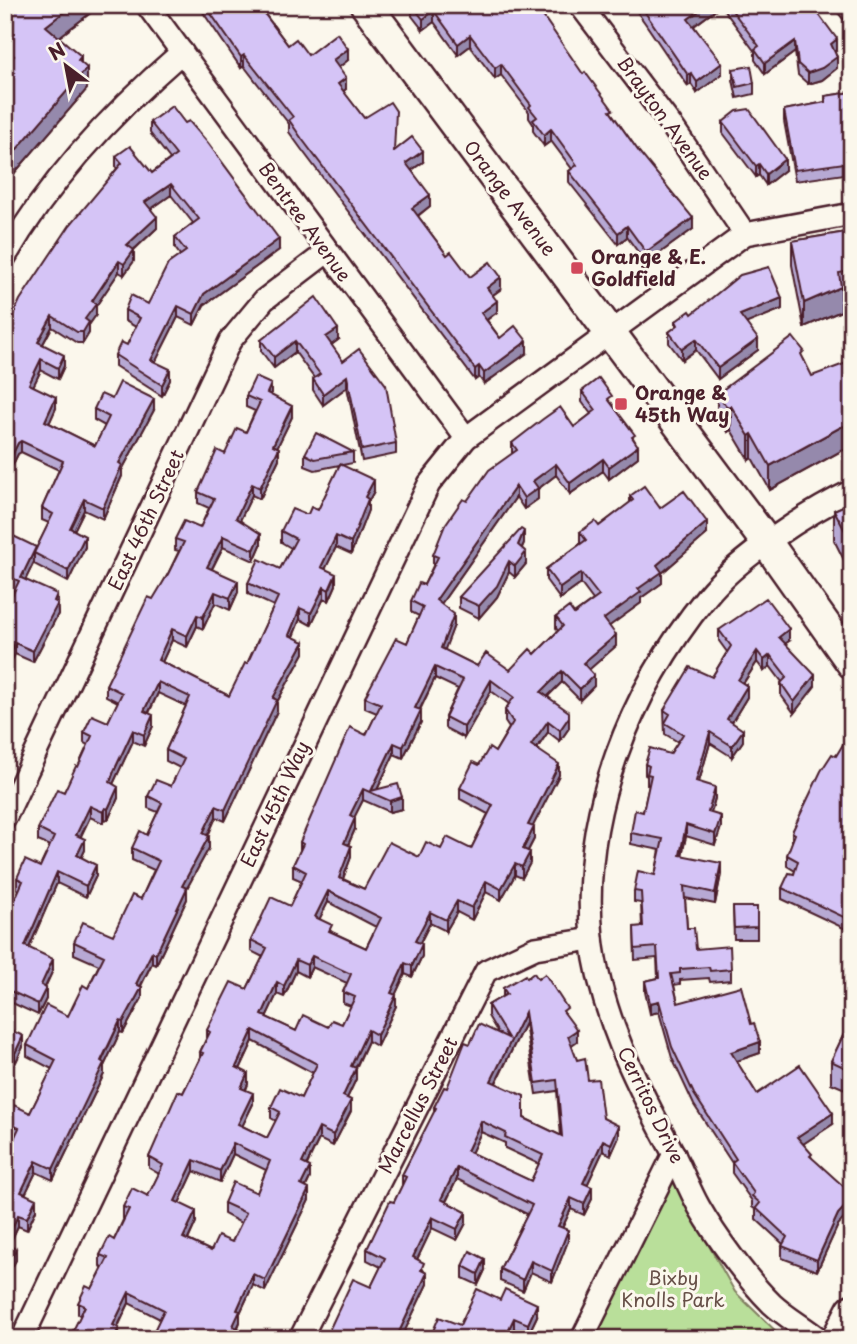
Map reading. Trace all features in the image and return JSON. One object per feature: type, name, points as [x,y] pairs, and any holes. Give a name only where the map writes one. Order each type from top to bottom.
[{"type":"street","name":"Bentree Avenue","points":[[147,5],[466,438]]},
{"type":"street","name":"Orange Avenue","points":[[366,5],[767,543],[852,663]]},
{"type":"street","name":"Brayton Avenue","points":[[580,5],[674,129],[745,234]]},
{"type":"street","points":[[847,5],[852,11]]},
{"type":"street","points":[[5,257],[21,230],[107,122],[182,52]]},
{"type":"street","points":[[745,234],[852,214]]},
{"type":"street","name":"East 45th Way","points":[[22,1339],[429,484],[466,438],[745,234]]},
{"type":"street","name":"East 46th Street","points":[[5,818],[230,341],[264,300],[327,252]]},
{"type":"street","name":"Cerritos Drive","points":[[819,1339],[772,1304],[700,1208],[631,1073],[606,1001],[592,939],[592,861],[603,794],[622,739],[646,689],[708,594],[767,543],[820,507],[852,491]]},
{"type":"street","name":"Marcellus Street","points":[[300,1339],[486,971],[535,948],[592,939]]},
{"type":"street","points":[[582,1339],[674,1154]]},
{"type":"street","points":[[838,1339],[852,1310]]},
{"type":"green space","name":"Bixby Knolls Park","points":[[671,1178],[735,1292],[784,1339],[594,1339]]},
{"type":"building","points":[[5,5],[73,5],[46,26],[81,56],[78,60],[87,68],[5,163],[5,66],[14,56],[5,45]]},
{"type":"building","points":[[205,5],[264,5],[260,8],[288,45],[296,39],[308,55],[337,33],[348,49],[333,60],[346,78],[338,84],[364,118],[390,102],[396,111],[394,151],[412,137],[423,151],[406,163],[430,195],[412,208],[447,255],[451,252],[470,277],[490,262],[501,277],[487,288],[497,301],[481,313],[500,338],[515,326],[527,341],[484,373],[479,366],[475,369],[302,139],[289,120],[293,117],[244,55],[241,57]]},
{"type":"building","points":[[412,5],[536,6],[583,74],[585,72],[613,110],[610,111],[639,152],[693,218],[646,252],[627,226],[618,233],[569,171],[577,165],[551,129],[544,135],[533,120],[537,117],[529,107],[531,105],[501,64],[495,68],[470,35],[458,44],[434,11],[423,19]]},
{"type":"building","points":[[640,5],[707,5],[688,19],[722,63],[697,82],[691,73],[688,75]]},
{"type":"building","points":[[728,5],[812,5],[837,39],[831,44],[837,57],[822,68],[808,73],[798,64],[795,41],[765,63],[755,49],[759,46]]},
{"type":"building","points":[[751,66],[754,83],[737,87],[733,69]]},
{"type":"building","points":[[852,92],[852,162],[795,170],[784,110],[826,102],[825,96]]},
{"type":"building","points":[[172,106],[185,123],[189,121],[208,143],[279,239],[204,294],[194,314],[178,306],[151,360],[170,369],[162,385],[115,355],[121,342],[127,345],[140,318],[125,310],[131,295],[148,304],[168,264],[186,251],[175,237],[199,219],[171,184],[145,202],[157,217],[127,245],[134,250],[124,264],[119,261],[92,301],[96,304],[85,319],[89,322],[83,332],[77,332],[52,316],[38,342],[64,355],[58,368],[41,359],[29,384],[56,397],[45,421],[95,446],[109,417],[94,409],[101,394],[112,399],[120,382],[154,399],[119,463],[122,465],[103,508],[84,499],[70,528],[85,536],[68,571],[34,553],[53,514],[42,508],[63,461],[21,441],[5,469],[5,333],[20,300],[70,225],[122,163],[116,156],[130,146],[152,173],[176,155],[150,122]]},
{"type":"building","points":[[749,109],[785,159],[766,174],[759,164],[756,166],[723,122],[737,111]]},
{"type":"building","points":[[852,231],[852,271],[839,273],[841,287],[804,303],[792,241]]},
{"type":"building","points":[[769,267],[782,298],[740,315],[758,339],[718,368],[696,339],[682,349],[669,332],[678,325],[676,321],[690,311],[692,314],[740,275]]},
{"type":"building","points":[[316,297],[338,329],[326,337],[343,361],[359,349],[386,385],[396,443],[362,450],[347,376],[323,394],[313,379],[320,374],[295,341],[274,357],[261,340]]},
{"type":"building","points":[[793,337],[804,351],[801,354],[812,376],[852,361],[852,424],[841,427],[770,466],[752,434],[749,436],[731,406],[728,408],[717,394]]},
{"type":"building","points":[[255,377],[271,384],[267,393],[292,406],[273,445],[279,448],[260,488],[252,484],[236,518],[261,534],[254,550],[223,536],[207,567],[238,581],[230,598],[215,592],[203,617],[197,615],[187,636],[172,629],[158,660],[229,696],[278,597],[248,583],[259,559],[280,569],[296,539],[281,531],[292,509],[304,514],[308,514],[311,507],[318,510],[340,464],[374,480],[365,497],[368,499],[351,543],[336,536],[321,567],[336,574],[329,590],[324,587],[311,613],[300,608],[289,635],[304,642],[273,698],[277,700],[225,810],[216,806],[203,833],[209,836],[182,886],[187,888],[156,954],[152,952],[136,984],[142,987],[123,1022],[120,1021],[101,1061],[104,1063],[53,1169],[36,1161],[21,1192],[36,1199],[27,1218],[18,1215],[5,1242],[5,1158],[19,1128],[6,1122],[14,1105],[30,1113],[56,1060],[27,1045],[46,1005],[68,1016],[83,985],[88,988],[104,956],[74,942],[83,922],[113,935],[132,895],[141,899],[159,861],[132,848],[140,831],[147,835],[162,803],[148,796],[156,780],[171,786],[184,759],[166,750],[190,697],[158,682],[144,711],[153,715],[144,735],[133,730],[114,771],[110,782],[118,787],[108,809],[105,808],[103,812],[90,806],[76,835],[85,839],[77,855],[96,865],[86,886],[57,872],[25,946],[53,959],[41,985],[46,988],[38,1004],[5,990],[5,911],[9,913],[23,881],[17,878],[25,860],[40,867],[54,837],[38,829],[57,789],[64,792],[76,766],[78,767],[92,736],[84,732],[92,715],[108,722],[122,693],[106,685],[148,597],[153,599],[184,542],[175,539],[184,521],[200,528],[214,499],[198,492],[217,450],[225,454],[237,428],[246,432],[260,402],[246,396]]},
{"type":"building","points":[[599,378],[612,396],[608,399],[635,435],[632,437],[638,446],[609,467],[603,459],[570,483],[556,464],[533,481],[538,488],[524,498],[516,486],[436,600],[454,614],[441,648],[477,666],[486,653],[510,670],[530,649],[535,654],[563,626],[556,617],[569,607],[574,614],[599,596],[581,573],[560,588],[546,569],[586,540],[580,532],[595,521],[599,526],[633,500],[630,496],[644,486],[660,508],[684,491],[707,522],[657,565],[662,572],[638,589],[641,592],[604,619],[616,635],[583,663],[594,675],[580,689],[562,671],[541,692],[569,712],[569,717],[560,730],[548,721],[531,745],[559,764],[528,825],[534,827],[523,849],[530,852],[522,867],[515,864],[501,889],[486,881],[472,908],[457,901],[446,920],[430,912],[415,941],[422,944],[412,966],[405,963],[391,993],[396,995],[377,1035],[368,1030],[351,1066],[356,1068],[343,1096],[351,1100],[333,1135],[319,1128],[302,1163],[310,1167],[301,1185],[309,1189],[265,1280],[253,1274],[237,1310],[240,1311],[233,1326],[240,1329],[236,1339],[150,1339],[164,1310],[129,1292],[113,1325],[119,1328],[113,1339],[61,1339],[70,1337],[85,1306],[78,1303],[86,1286],[92,1289],[108,1258],[100,1255],[109,1237],[114,1240],[129,1209],[123,1207],[132,1188],[148,1196],[163,1165],[149,1157],[178,1091],[183,1093],[203,1053],[200,1052],[210,1032],[207,1030],[231,982],[247,989],[267,948],[251,940],[271,897],[290,906],[306,872],[293,865],[303,844],[300,842],[350,727],[366,735],[381,704],[365,697],[396,638],[407,643],[423,607],[411,601],[419,583],[424,585],[438,557],[433,555],[445,525],[463,499],[467,501],[489,470],[517,450],[512,443],[543,419],[560,407],[574,427],[596,410],[582,391]],"holes":[[[435,667],[463,680],[445,717],[464,727],[491,680],[514,697],[505,710],[513,722],[495,752],[489,748],[479,765],[473,762],[460,788],[493,805],[471,849],[447,837],[441,849],[426,842],[419,857],[389,842],[364,889],[339,878],[351,846],[344,843],[355,818],[350,815],[363,789],[390,801],[402,797],[398,784],[371,791],[394,743],[403,747],[421,710],[415,708]],[[328,891],[381,918],[366,948],[329,931],[332,925],[315,917]],[[312,956],[351,974],[343,992],[355,997],[342,1024],[332,1020],[328,1027],[303,1015],[296,1031],[262,1015],[277,982],[284,986],[296,960],[307,965]],[[253,1030],[317,1064],[301,1098],[280,1088],[271,1107],[280,1112],[267,1138],[238,1124],[253,1093],[241,1088],[248,1073],[236,1067]],[[233,1143],[270,1161],[257,1193],[233,1182],[224,1203],[246,1213],[232,1242],[218,1236],[211,1251],[183,1238],[196,1211],[175,1201],[194,1160],[220,1171]]]},
{"type":"building","points":[[316,433],[353,452],[315,459],[305,454]]},
{"type":"building","points":[[852,502],[852,544],[834,510]]},
{"type":"building","points":[[521,529],[524,531],[518,545],[526,552],[515,566],[509,561],[497,586],[479,606],[459,597]]},
{"type":"building","points":[[5,532],[36,547],[21,578],[57,594],[54,601],[58,603],[33,651],[15,643],[5,664],[5,610],[19,581],[5,575]]},
{"type":"building","points":[[766,598],[789,629],[779,637],[815,675],[794,702],[781,683],[787,677],[770,655],[764,660],[757,651],[738,680],[747,686],[727,719],[743,730],[732,746],[710,732],[696,781],[715,787],[708,812],[721,816],[715,834],[686,825],[680,855],[721,863],[715,893],[684,886],[687,928],[694,928],[696,949],[730,946],[731,969],[680,969],[680,973],[671,974],[678,1003],[741,986],[751,1024],[754,1023],[760,1042],[731,1052],[757,1094],[800,1065],[833,1113],[797,1137],[812,1154],[810,1156],[852,1194],[852,1199],[838,1214],[817,1260],[782,1246],[787,1237],[756,1208],[760,1203],[752,1196],[754,1193],[732,1162],[736,1159],[694,1094],[672,1047],[659,1001],[650,1003],[645,981],[659,978],[657,947],[635,949],[634,927],[643,926],[641,892],[634,891],[638,871],[655,875],[663,839],[631,833],[635,810],[643,812],[651,775],[647,774],[649,766],[645,764],[650,748],[670,754],[683,734],[665,723],[670,714],[664,710],[690,667],[712,677],[731,646],[719,630]]},
{"type":"building","points":[[852,732],[852,921],[782,888],[789,873],[794,874],[798,861],[787,855],[795,834],[792,832],[821,771],[832,754],[836,756]]},
{"type":"building","points":[[733,907],[757,907],[757,927],[734,928]]},
{"type":"building","points":[[534,973],[538,979],[545,974],[567,1008],[563,1011],[577,1030],[568,1036],[577,1060],[585,1058],[588,1080],[598,1079],[603,1118],[619,1126],[611,1144],[603,1140],[583,1183],[592,1187],[584,1204],[571,1198],[558,1226],[568,1230],[552,1271],[531,1261],[523,1280],[500,1269],[532,1205],[457,1167],[441,1199],[466,1212],[457,1229],[432,1217],[413,1257],[424,1263],[421,1270],[427,1273],[399,1332],[414,1339],[325,1339],[353,1279],[371,1287],[385,1258],[367,1249],[390,1201],[394,1202],[406,1177],[402,1175],[444,1087],[447,1088],[465,1042],[470,1044],[479,1024],[508,1038],[488,1005],[507,994],[503,988],[525,975],[527,978]],"holes":[[[525,1012],[536,1083],[557,1080],[562,1136],[524,1118],[524,1096],[491,1081]],[[481,1121],[506,1133],[505,1137],[543,1155],[531,1181],[467,1151]]]},
{"type":"building","points":[[852,995],[852,1016],[844,1013]]},
{"type":"building","points":[[852,1017],[852,1071],[831,1061]]},
{"type":"building","points":[[5,1027],[23,1036],[15,1053],[5,1048]]},
{"type":"building","points":[[5,1244],[16,1249],[6,1267],[5,1266]]},
{"type":"building","points":[[470,1251],[485,1259],[478,1274],[463,1266]]},
{"type":"building","points":[[477,1289],[500,1300],[505,1289],[537,1304],[528,1324],[514,1318],[504,1339],[451,1339],[433,1331],[439,1317],[460,1325]]},
{"type":"place","name":"Orange & E. Goldfield","points":[[577,268]]},
{"type":"place","name":"Orange & 45th Way","points":[[621,404]]}]
